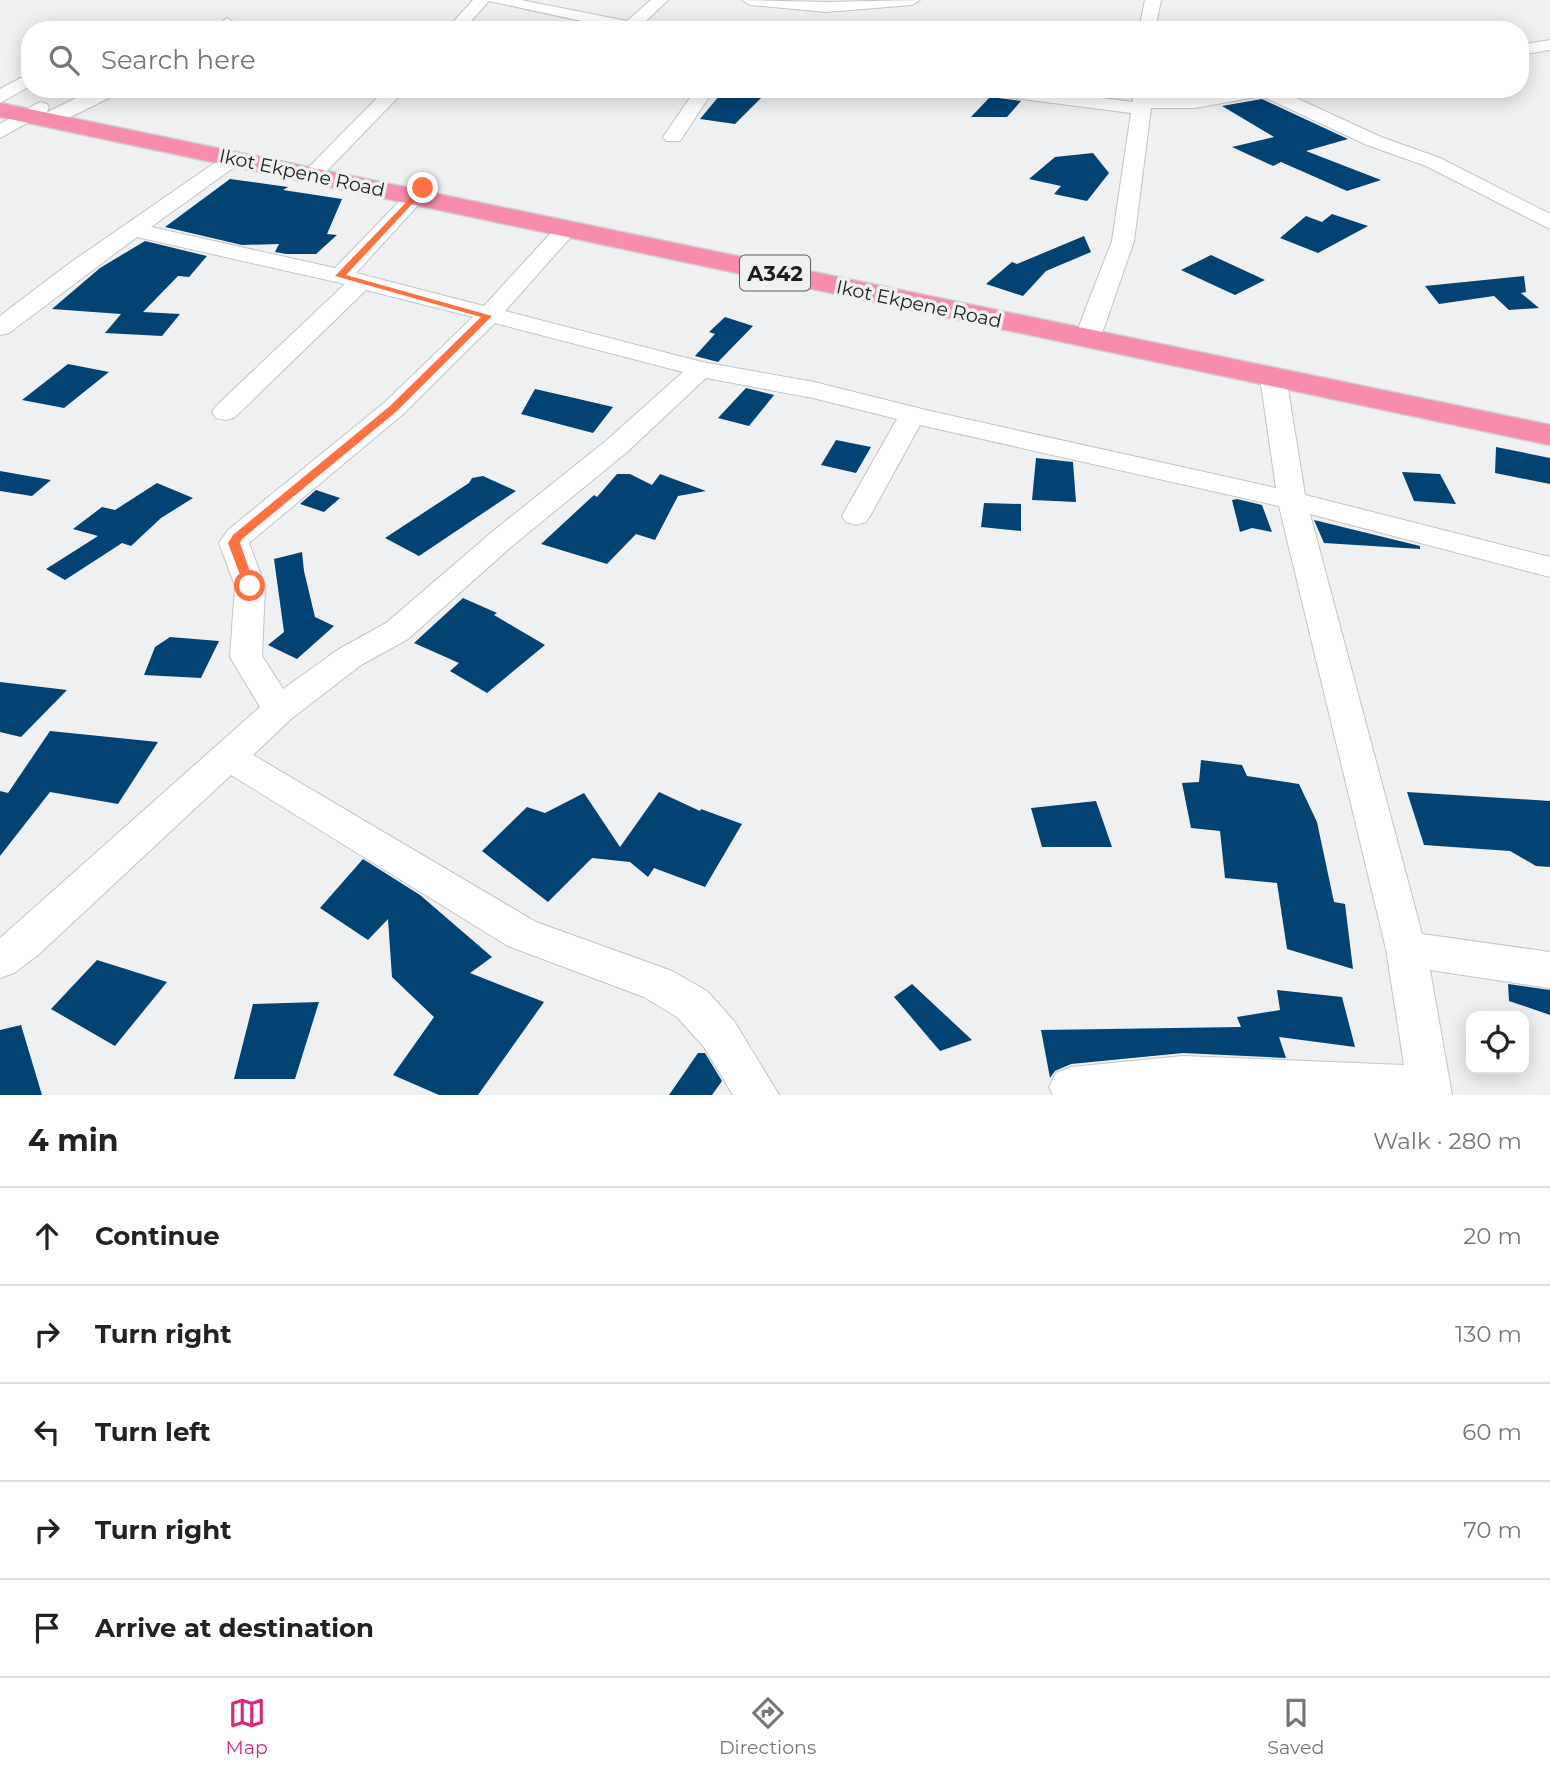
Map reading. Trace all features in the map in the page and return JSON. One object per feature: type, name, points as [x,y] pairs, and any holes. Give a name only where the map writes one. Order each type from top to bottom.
[{"type":"highway","name":"Ikot Ekpene Road","points":[[0,99],[35,113],[233,159],[315,171]]},
{"type":"highway","name":"Ikot Ekpene Road","points":[[35,113],[1089,333],[1273,377],[1550,435]]},
{"type":"highway","name":"Ikot Ekpene Road","points":[[420,193],[566,229],[1550,422]]},
{"type":"street","points":[[462,21],[482,0]]},
{"type":"street","points":[[496,0],[592,21]]},
{"type":"street","points":[[629,21],[660,0]]},
{"type":"street","points":[[750,0],[826,7],[912,0]]},
{"type":"street","points":[[1149,21],[1153,0]]},
{"type":"street","points":[[1529,48],[1550,45]]},
{"type":"street","points":[[0,99],[21,84]]},
{"type":"street","points":[[0,132],[35,113],[85,98]]},
{"type":"street","points":[[315,171],[388,98]]},
{"type":"street","points":[[673,137],[699,98]]},
{"type":"street","points":[[1102,98],[1194,102],[1219,98]]},
{"type":"street","points":[[1285,98],[1374,141],[1433,162],[1550,223]]},
{"type":"street","points":[[1089,333],[1123,241],[1142,101]]},
{"type":"street","points":[[0,328],[132,229],[233,159]]},
{"type":"street","points":[[225,411],[350,279],[420,193]]},
{"type":"street","points":[[132,229],[350,279],[701,369],[814,390],[912,415],[1292,500],[1550,568]]},
{"type":"street","points":[[279,710],[246,657],[250,586],[234,543],[237,537],[393,409],[488,316],[566,229]]},
{"type":"street","points":[[0,961],[24,943],[279,710],[350,657],[397,631],[617,446],[701,369]]},
{"type":"street","points":[[1071,1087],[1182,1076],[1429,1090],[1406,949],[1292,500],[1273,377]]},
{"type":"street","points":[[856,516],[912,415]]},
{"type":"street","points":[[227,756],[522,934],[658,984],[692,1004],[719,1034],[757,1095]]},
{"type":"street","points":[[1406,949],[1550,970]]},
{"type":"building","points":[[718,98],[761,98],[735,124],[700,119]]},
{"type":"building","points":[[989,98],[1021,101],[1007,117],[971,117]]},
{"type":"building","points":[[1262,99],[1348,139],[1306,151],[1381,180],[1347,191],[1281,162],[1273,166],[1232,147],[1274,137],[1222,106]]},
{"type":"building","points":[[1093,153],[1109,173],[1087,201],[1054,194],[1061,186],[1029,179],[1055,157]]},
{"type":"building","points":[[230,179],[288,187],[283,190],[342,199],[327,234],[337,235],[316,254],[286,254],[275,252],[279,244],[242,245],[165,227]]},
{"type":"building","points":[[1332,214],[1368,226],[1318,253],[1280,238],[1306,216],[1322,222]]},
{"type":"building","points":[[1084,236],[1091,252],[1046,271],[1023,296],[986,284],[1012,262],[1017,264]]},
{"type":"building","points":[[145,241],[207,256],[189,277],[178,276],[143,312],[180,314],[162,336],[105,333],[121,314],[52,309],[100,268]]},
{"type":"building","points":[[1211,255],[1265,280],[1235,295],[1181,270]]},
{"type":"building","points":[[1524,276],[1526,292],[1521,293],[1539,308],[1509,310],[1494,296],[1439,304],[1425,286]]},
{"type":"building","points":[[725,317],[753,326],[718,362],[695,356],[715,334],[709,332]]},
{"type":"building","points":[[68,364],[109,372],[64,408],[22,400]]},
{"type":"building","points":[[746,388],[774,395],[749,426],[718,418]]},
{"type":"building","points":[[535,389],[613,407],[593,433],[521,414]]},
{"type":"building","points":[[836,440],[871,447],[856,473],[821,465]]},
{"type":"building","points":[[1496,447],[1550,458],[1550,484],[1495,473]]},
{"type":"building","points":[[1036,458],[1073,462],[1076,502],[1032,500]]},
{"type":"building","points":[[0,471],[51,480],[32,496],[0,491]]},
{"type":"building","points":[[1402,472],[1440,474],[1456,504],[1414,501]]},
{"type":"building","points":[[617,474],[630,474],[652,485],[660,474],[706,491],[678,496],[655,540],[636,534],[607,564],[541,544],[594,495],[597,497]]},
{"type":"building","points":[[483,476],[516,491],[419,556],[385,538],[469,483],[472,478]]},
{"type":"building","points":[[157,483],[193,498],[161,518],[131,546],[122,543],[65,580],[46,569],[98,536],[73,529],[102,507],[115,510]]},
{"type":"building","points":[[316,490],[340,498],[324,512],[300,504]]},
{"type":"building","points":[[1232,500],[1262,505],[1272,532],[1252,528],[1240,532]]},
{"type":"building","points":[[984,503],[1021,504],[1021,531],[981,527]]},
{"type":"building","points":[[1314,520],[1420,546],[1420,549],[1324,543]]},
{"type":"building","points":[[302,552],[315,617],[334,626],[297,659],[268,645],[284,632],[274,559]]},
{"type":"building","points":[[463,598],[497,613],[494,615],[545,645],[487,693],[450,671],[459,663],[414,643]]},
{"type":"building","points":[[170,637],[219,641],[201,678],[144,675],[155,647]]},
{"type":"building","points":[[0,682],[67,690],[21,737],[0,732]]},
{"type":"building","points":[[50,731],[158,742],[118,804],[50,792],[0,856],[0,791],[8,793]]},
{"type":"building","points":[[1201,760],[1242,765],[1247,776],[1299,784],[1317,822],[1334,902],[1345,904],[1353,969],[1287,949],[1277,883],[1225,878],[1220,831],[1191,828],[1182,783],[1199,782]]},
{"type":"building","points":[[659,792],[700,811],[701,809],[742,824],[705,887],[654,868],[648,877],[630,862],[592,858],[548,902],[482,851],[527,807],[545,813],[584,793],[620,847]]},
{"type":"building","points":[[1407,792],[1550,801],[1550,867],[1536,866],[1510,851],[1424,845]]},
{"type":"building","points":[[1096,801],[1112,847],[1042,847],[1031,808]]},
{"type":"building","points":[[363,859],[420,895],[492,957],[470,973],[544,1002],[478,1095],[439,1095],[393,1075],[434,1017],[392,977],[388,919],[368,940],[320,908]]},
{"type":"building","points":[[97,960],[167,982],[115,1046],[51,1009]]},
{"type":"building","points":[[912,984],[972,1040],[940,1051],[894,997]]},
{"type":"building","points":[[1508,984],[1550,990],[1550,1015],[1509,1001]]},
{"type":"building","points":[[1277,990],[1342,997],[1355,1047],[1279,1037],[1286,1058],[1183,1053],[1071,1064],[1055,1071],[1050,1078],[1041,1030],[1241,1027],[1237,1017],[1280,1010]]},
{"type":"building","points":[[319,1002],[295,1079],[234,1079],[253,1004]]},
{"type":"building","points":[[21,1025],[42,1095],[0,1095],[0,1030]]},
{"type":"building","points":[[698,1053],[705,1053],[722,1081],[712,1095],[669,1095]]},
{"type":"route","points":[[250,586],[234,543],[237,537],[393,409],[488,316],[340,276],[423,188]]}]
